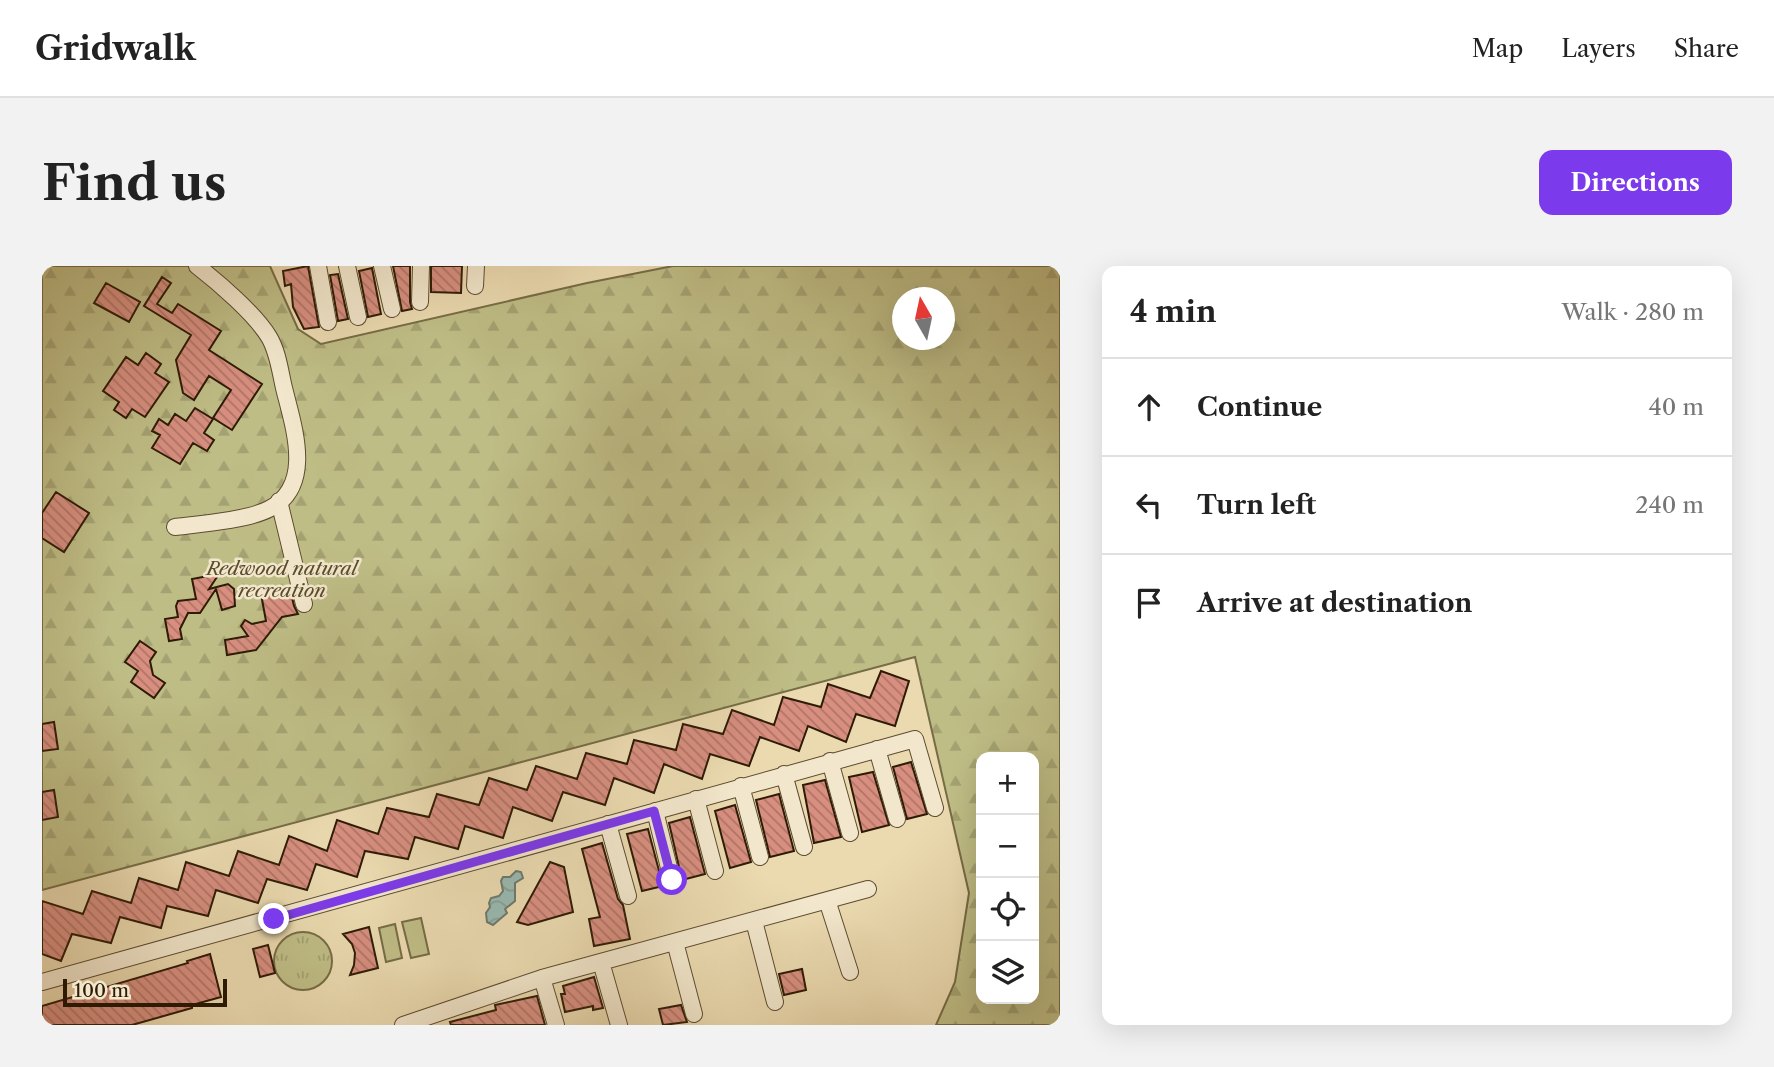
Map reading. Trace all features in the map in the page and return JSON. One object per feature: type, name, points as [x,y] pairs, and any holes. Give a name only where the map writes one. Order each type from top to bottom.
[{"type":"street","points":[[175,527],[228,520],[269,509],[292,486],[298,468],[298,452],[269,336],[242,306],[197,266]]},
{"type":"street","points":[[318,266],[328,322]]},
{"type":"street","points":[[347,266],[358,317]]},
{"type":"street","points":[[382,266],[392,309]]},
{"type":"street","points":[[420,302],[421,266]]},
{"type":"street","points":[[475,286],[476,266]]},
{"type":"street","points":[[279,501],[304,604]]},
{"type":"street","points":[[42,982],[313,909],[915,739],[935,808]]},
{"type":"street","points":[[877,749],[897,819]]},
{"type":"street","points":[[830,761],[850,834]]},
{"type":"street","points":[[784,774],[804,847]]},
{"type":"street","points":[[741,786],[760,857]]},
{"type":"street","points":[[696,799],[715,871]]},
{"type":"street","points":[[654,811],[672,880]]},
{"type":"street","points":[[608,824],[628,896]]},
{"type":"street","points":[[403,1025],[434,1020],[542,978],[869,889]]},
{"type":"street","points":[[827,900],[850,972]]},
{"type":"street","points":[[754,921],[775,1002]]},
{"type":"street","points":[[675,942],[694,1014]]},
{"type":"street","points":[[601,962],[619,1025]]},
{"type":"street","points":[[542,978],[555,1025]]},
{"type":"green space","name":"Redwood natural recreation","points":[[42,266],[270,266],[298,329],[321,344],[673,266],[1060,266],[1060,1025],[936,1025],[955,982],[969,893],[915,657],[42,890]]},
{"type":"green space","points":[[421,918],[429,954],[411,958],[402,922]]},
{"type":"green space","points":[[395,924],[402,958],[386,962],[379,928]]},
{"type":"green space","points":[[303,932],[314,934],[327,945],[332,961],[330,972],[319,985],[303,990],[292,988],[279,977],[274,961],[276,950],[287,937]]},
{"type":"water","points":[[516,871],[521,872],[523,878],[515,883],[515,901],[505,909],[507,913],[493,925],[487,922],[486,913],[491,898],[499,896],[503,891],[503,877],[510,877]]},
{"type":"building","points":[[308,266],[319,327],[304,329],[293,307],[291,284],[285,286],[283,271]]},
{"type":"building","points":[[393,266],[410,266],[412,309],[402,311]]},
{"type":"building","points":[[431,266],[462,266],[461,293],[431,292]]},
{"type":"building","points":[[372,268],[381,314],[368,317],[359,271]]},
{"type":"building","points":[[338,274],[348,319],[338,321],[330,275]]},
{"type":"building","points":[[162,277],[171,283],[157,304],[172,313],[178,304],[221,331],[209,350],[262,384],[232,430],[213,418],[231,390],[209,376],[194,400],[183,393],[176,360],[191,335],[144,306]]},
{"type":"building","points":[[106,283],[140,302],[129,322],[94,303]]},
{"type":"building","points":[[146,353],[161,364],[155,373],[169,382],[145,417],[132,409],[126,418],[114,410],[119,402],[103,391],[126,357],[138,365]]},
{"type":"building","points":[[195,408],[213,419],[204,433],[214,440],[207,451],[193,443],[180,464],[152,448],[160,435],[152,431],[159,419],[168,425],[175,414],[186,421]]},
{"type":"building","points":[[56,492],[89,513],[64,552],[42,538],[42,513]]},
{"type":"building","points":[[219,574],[209,589],[228,584],[234,589],[235,606],[222,610],[216,589],[200,613],[188,613],[180,629],[182,639],[169,641],[165,619],[178,617],[178,601],[196,599],[192,579]]},
{"type":"building","points":[[290,589],[298,614],[282,617],[256,650],[227,655],[225,640],[248,636],[241,626],[245,620],[252,624],[266,621],[261,594]]},
{"type":"building","points":[[140,641],[156,652],[150,661],[153,675],[165,683],[154,698],[131,682],[138,671],[125,662]]},
{"type":"building","points":[[881,671],[909,681],[895,726],[856,714],[846,742],[808,726],[799,751],[760,737],[749,766],[710,754],[702,779],[664,764],[654,793],[614,778],[605,805],[563,792],[552,821],[513,807],[503,838],[465,826],[458,849],[415,837],[408,859],[365,851],[357,877],[316,864],[307,890],[267,879],[258,903],[216,890],[208,916],[167,906],[161,928],[120,917],[111,943],[72,934],[61,961],[42,954],[42,901],[83,914],[92,891],[131,903],[139,878],[178,890],[186,862],[229,876],[238,851],[279,865],[289,836],[327,851],[337,820],[378,834],[387,808],[429,817],[437,794],[479,805],[489,778],[527,790],[536,766],[577,779],[586,753],[627,764],[634,740],[676,750],[683,724],[723,734],[732,710],[774,725],[783,697],[821,707],[828,684],[870,698]]},
{"type":"building","points":[[54,722],[58,749],[42,751],[42,724]]},
{"type":"building","points":[[911,762],[927,814],[907,819],[893,767]]},
{"type":"building","points":[[873,772],[889,825],[862,832],[849,777]]},
{"type":"building","points":[[825,780],[841,837],[814,843],[803,785]]},
{"type":"building","points":[[54,790],[58,817],[42,820],[42,792]]},
{"type":"building","points":[[779,794],[794,851],[770,857],[756,800]]},
{"type":"building","points":[[735,805],[751,862],[730,868],[715,811]]},
{"type":"building","points":[[690,817],[705,874],[682,880],[669,823]]},
{"type":"building","points":[[648,829],[663,886],[642,891],[627,834]]},
{"type":"building","points":[[602,843],[618,899],[623,905],[630,939],[594,946],[589,919],[600,917],[582,849]]},
{"type":"building","points":[[550,862],[564,867],[573,912],[528,925],[517,922]]},
{"type":"building","points":[[369,927],[378,968],[350,975],[355,953],[352,944],[343,934]]},
{"type":"building","points":[[268,945],[275,973],[260,977],[253,949]]},
{"type":"building","points":[[210,954],[221,997],[132,1025],[42,1025],[42,1006]]},
{"type":"building","points":[[802,969],[806,990],[784,995],[779,974]]},
{"type":"building","points":[[594,977],[603,1008],[593,1010],[593,1006],[565,1012],[561,994],[565,994],[563,986]]},
{"type":"building","points":[[537,996],[545,1025],[451,1025],[450,1022],[496,1010],[495,1005]]},
{"type":"building","points":[[681,1005],[687,1022],[663,1025],[659,1009]]},
{"type":"route","points":[[274,919],[654,811],[672,880]]}]
